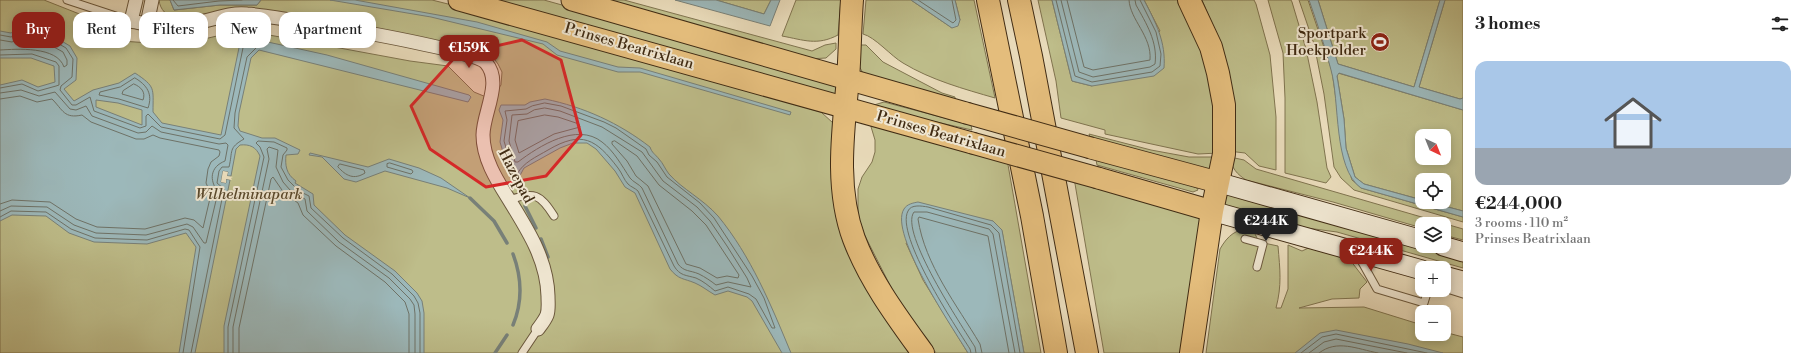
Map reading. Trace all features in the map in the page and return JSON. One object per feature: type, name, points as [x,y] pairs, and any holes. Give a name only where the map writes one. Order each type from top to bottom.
[{"type":"highway","points":[[852,0],[848,78],[842,138],[843,176],[848,216],[854,237],[874,283],[923,353]]},
{"type":"highway","points":[[988,0],[1032,216],[1056,353]]},
{"type":"highway","points":[[1019,0],[1034,71],[1087,353]]},
{"type":"highway","points":[[1189,0],[1211,48],[1218,73],[1223,99],[1224,154],[1212,210],[1191,353]]},
{"type":"main road","name":"Prinses Beatrixlaan","points":[[459,0],[1415,268]]},
{"type":"main road","name":"Prinses Beatrixlaan","points":[[572,0],[966,113],[1415,238]]},
{"type":"main road","points":[[1451,248],[1463,252]]},
{"type":"main road","points":[[1451,278],[1463,281]]},
{"type":"street","points":[[131,21],[136,0]]},
{"type":"street","points":[[150,12],[152,0]]},
{"type":"street","name":"Hazepad","points":[[208,20],[246,13],[354,31],[451,50],[481,59],[486,62],[492,72],[494,85],[483,135],[485,153],[494,175],[532,238],[541,259],[547,283],[548,309],[546,317],[538,329]]},
{"type":"street","name":"Hazepad","points":[[131,21],[139,22]]},
{"type":"lane","points":[[67,0],[104,12]]},
{"type":"lane","points":[[509,200],[522,195],[534,194],[545,202],[554,216]]},
{"type":"lane","points":[[1245,239],[1263,244],[1257,267]]},
{"type":"lane","points":[[1356,251],[1377,289],[1424,303],[1426,297]]},
{"type":"lane","points":[[1451,290],[1463,294]]},
{"type":"lane","name":"Hazepad","points":[[522,353],[538,329]]},
{"type":"highlighted area","points":[[522,40],[561,60],[581,135],[546,176],[486,187],[430,149],[411,106],[457,55]]},
{"type":"green space","name":"Wilhelminapark","points":[[0,0],[44,0],[74,12],[73,12],[73,48],[131,48],[131,42],[139,42],[139,48],[208,48],[208,38],[216,36],[216,48],[271,48],[271,35],[279,37],[279,48],[340,48],[410,61],[448,66],[474,92],[491,99],[501,85],[502,72],[492,56],[485,52],[460,46],[376,32],[376,12],[279,12],[279,16],[271,15],[271,12],[252,12],[234,9],[208,13],[208,12],[164,12],[159,0],[170,0],[174,10],[220,5],[257,5],[261,0],[432,0],[480,12],[613,53],[821,112],[833,123],[838,132],[880,308],[909,353],[0,353]]},
{"type":"green space","points":[[484,0],[544,0],[841,83],[840,99]]},
{"type":"green space","points":[[590,0],[624,0],[812,51],[825,45],[836,43],[836,49],[826,58],[808,59]]},
{"type":"green space","points":[[716,0],[771,0],[764,14]]},
{"type":"green space","points":[[796,0],[841,0],[838,35],[817,41],[782,36]]},
{"type":"green space","points":[[866,0],[911,0],[952,28],[960,20],[955,0],[974,0],[995,98],[948,84],[914,69],[898,60],[873,39],[863,34]]},
{"type":"green space","points":[[1038,0],[1052,0],[1072,81],[1092,86],[1160,31],[1144,0],[1184,0],[1211,65],[1219,153],[1198,154],[1105,134],[1105,130],[1061,118],[1056,81]]},
{"type":"green space","points":[[1202,0],[1254,0],[1256,4],[1270,55],[1276,117],[1276,170],[1259,166],[1245,153],[1228,151],[1220,43]]},
{"type":"green space","points":[[1268,0],[1291,0],[1292,2],[1306,49],[1317,102],[1327,168],[1331,177],[1326,183],[1285,173],[1285,98],[1283,53]]},
{"type":"green space","points":[[1299,0],[1308,0],[1332,71],[1344,156],[1352,180],[1361,188],[1415,203],[1415,208],[1354,190],[1341,178],[1334,167],[1324,94],[1314,44]]},
{"type":"green space","name":"Sportpark Hoekpolder","points":[[1318,0],[1440,0],[1414,87],[1338,64]]},
{"type":"green space","points":[[1445,0],[1463,0],[1463,98],[1460,99],[1419,87]]},
{"type":"green space","points":[[860,45],[866,45],[883,62],[942,93],[955,97],[955,100],[864,75],[858,64]]},
{"type":"green space","points":[[1338,73],[1463,110],[1463,211],[1451,208],[1451,173],[1415,173],[1415,198],[1364,184],[1355,177],[1346,148],[1344,119],[1337,76]]},
{"type":"green space","points":[[884,102],[971,125],[972,130],[874,108],[874,105]]},
{"type":"green space","points":[[869,120],[1007,159],[1041,353],[1024,353],[1002,231],[993,221],[906,243],[923,280],[968,353],[936,353],[895,295],[864,234],[858,215],[858,189],[862,177],[872,162],[875,152],[875,140]]},
{"type":"green space","points":[[1089,134],[1151,150],[1189,157],[1219,157],[1216,176],[1090,137]]},
{"type":"green space","points":[[1230,157],[1244,160],[1256,169],[1422,217],[1415,217],[1415,226],[1333,202],[1246,180],[1235,171]]},
{"type":"green space","points":[[1096,160],[1156,172],[1197,188],[1198,190],[1193,192],[1097,165]]},
{"type":"green space","points":[[1074,178],[1206,216],[1187,353],[1104,353]]},
{"type":"green space","points":[[1218,189],[1415,245],[1415,253],[1442,253],[1463,259],[1463,268],[1451,265],[1451,261],[1438,261],[1337,232],[1292,226],[1215,205]]},
{"type":"green space","points":[[1419,209],[1435,209],[1463,217],[1463,222],[1451,218],[1451,217],[1446,217]]},
{"type":"green space","points":[[1451,226],[1463,229],[1463,240],[1451,237]]},
{"type":"green space","points":[[1252,228],[1259,242],[1278,246],[1280,285],[1276,308],[1281,308],[1288,289],[1288,245],[1302,251],[1315,245],[1347,256],[1367,282],[1360,289],[1359,298],[1332,299],[1299,308],[1364,307],[1415,323],[1415,341],[1451,341],[1451,334],[1463,337],[1463,353],[1206,353],[1220,249],[1229,236],[1237,231]]},
{"type":"water","points":[[170,0],[261,0],[257,5],[220,5],[174,10]]},
{"type":"water","points":[[330,0],[355,0],[477,22],[547,42],[560,51],[618,67],[640,68],[791,112],[790,115],[640,72],[618,72],[557,55],[543,44],[431,17]]},
{"type":"water","points":[[675,0],[716,0],[764,14],[771,0],[780,0],[770,26]]},
{"type":"water","points":[[911,0],[955,0],[960,20],[958,26],[952,28]]},
{"type":"water","points":[[1052,0],[1144,0],[1162,41],[1164,68],[1154,76],[1092,86],[1072,81]]},
{"type":"water","points":[[1309,0],[1318,0],[1338,64],[1414,87],[1440,0],[1445,0],[1419,87],[1460,99],[1463,98],[1463,110],[1339,73],[1337,76],[1344,119],[1346,148],[1355,177],[1364,184],[1415,198],[1415,203],[1361,188],[1352,178],[1346,165],[1342,150],[1334,83],[1324,43]]},
{"type":"water","points":[[0,31],[11,33],[12,48],[65,48],[65,43],[70,46],[77,58],[76,80],[64,89],[74,101],[93,90],[119,83],[135,73],[150,85],[153,93],[153,112],[162,123],[221,135],[239,48],[271,48],[271,43],[279,44],[279,48],[295,48],[327,55],[469,95],[471,97],[468,102],[259,50],[251,58],[239,113],[238,126],[240,131],[262,138],[275,138],[300,150],[298,154],[286,155],[287,169],[296,181],[295,183],[313,194],[314,205],[345,235],[395,271],[417,293],[422,301],[424,313],[424,353],[224,353],[224,326],[260,156],[255,148],[247,145],[240,145],[236,149],[231,176],[227,176],[228,172],[223,171],[221,182],[226,183],[226,179],[230,180],[195,353],[179,353],[196,247],[186,233],[147,244],[94,242],[69,233],[46,216],[12,215],[0,221],[0,85],[22,80],[38,87],[55,82],[54,66],[31,58],[0,58]],"holes":[[[96,100],[118,103],[142,110],[142,125],[96,107]]]},
{"type":"water","points":[[545,99],[574,106],[587,111],[613,123],[638,138],[650,147],[674,179],[706,204],[718,216],[730,231],[750,264],[768,299],[791,353],[782,353],[752,301],[747,297],[728,291],[715,295],[698,284],[681,278],[673,273],[635,193],[625,187],[615,171],[596,149],[587,143],[573,143],[560,148],[524,168],[516,183],[511,179],[500,142],[503,120],[499,110],[501,105],[525,105],[530,102]]},
{"type":"water","points":[[310,153],[368,167],[389,159],[419,168],[441,178],[470,198],[447,188],[385,171],[356,182],[344,179],[322,157],[309,155]]},
{"type":"water","points":[[918,202],[993,221],[1002,230],[1024,353],[968,353],[937,304],[905,238],[902,221],[904,209],[912,203]]},
{"type":"water","points":[[1451,208],[1463,211],[1463,217],[1435,209]]},
{"type":"water","points":[[1336,330],[1408,344],[1443,353],[1295,353],[1320,333]]},
{"type":"pier","points":[[223,171],[228,172],[227,176],[233,177],[231,178],[232,180],[226,179],[226,183],[221,182]]},
{"type":"waterway","points":[[470,198],[494,221],[507,243]]},
{"type":"waterway","points":[[525,206],[536,228]]},
{"type":"waterway","points":[[541,239],[548,257]]},
{"type":"waterway","points":[[513,254],[520,281],[520,298],[513,325]]},
{"type":"waterway","points":[[495,353],[507,335]]},
{"type":"place","name":"Sportpark Hoekpolder","points":[[1380,42]]}]
